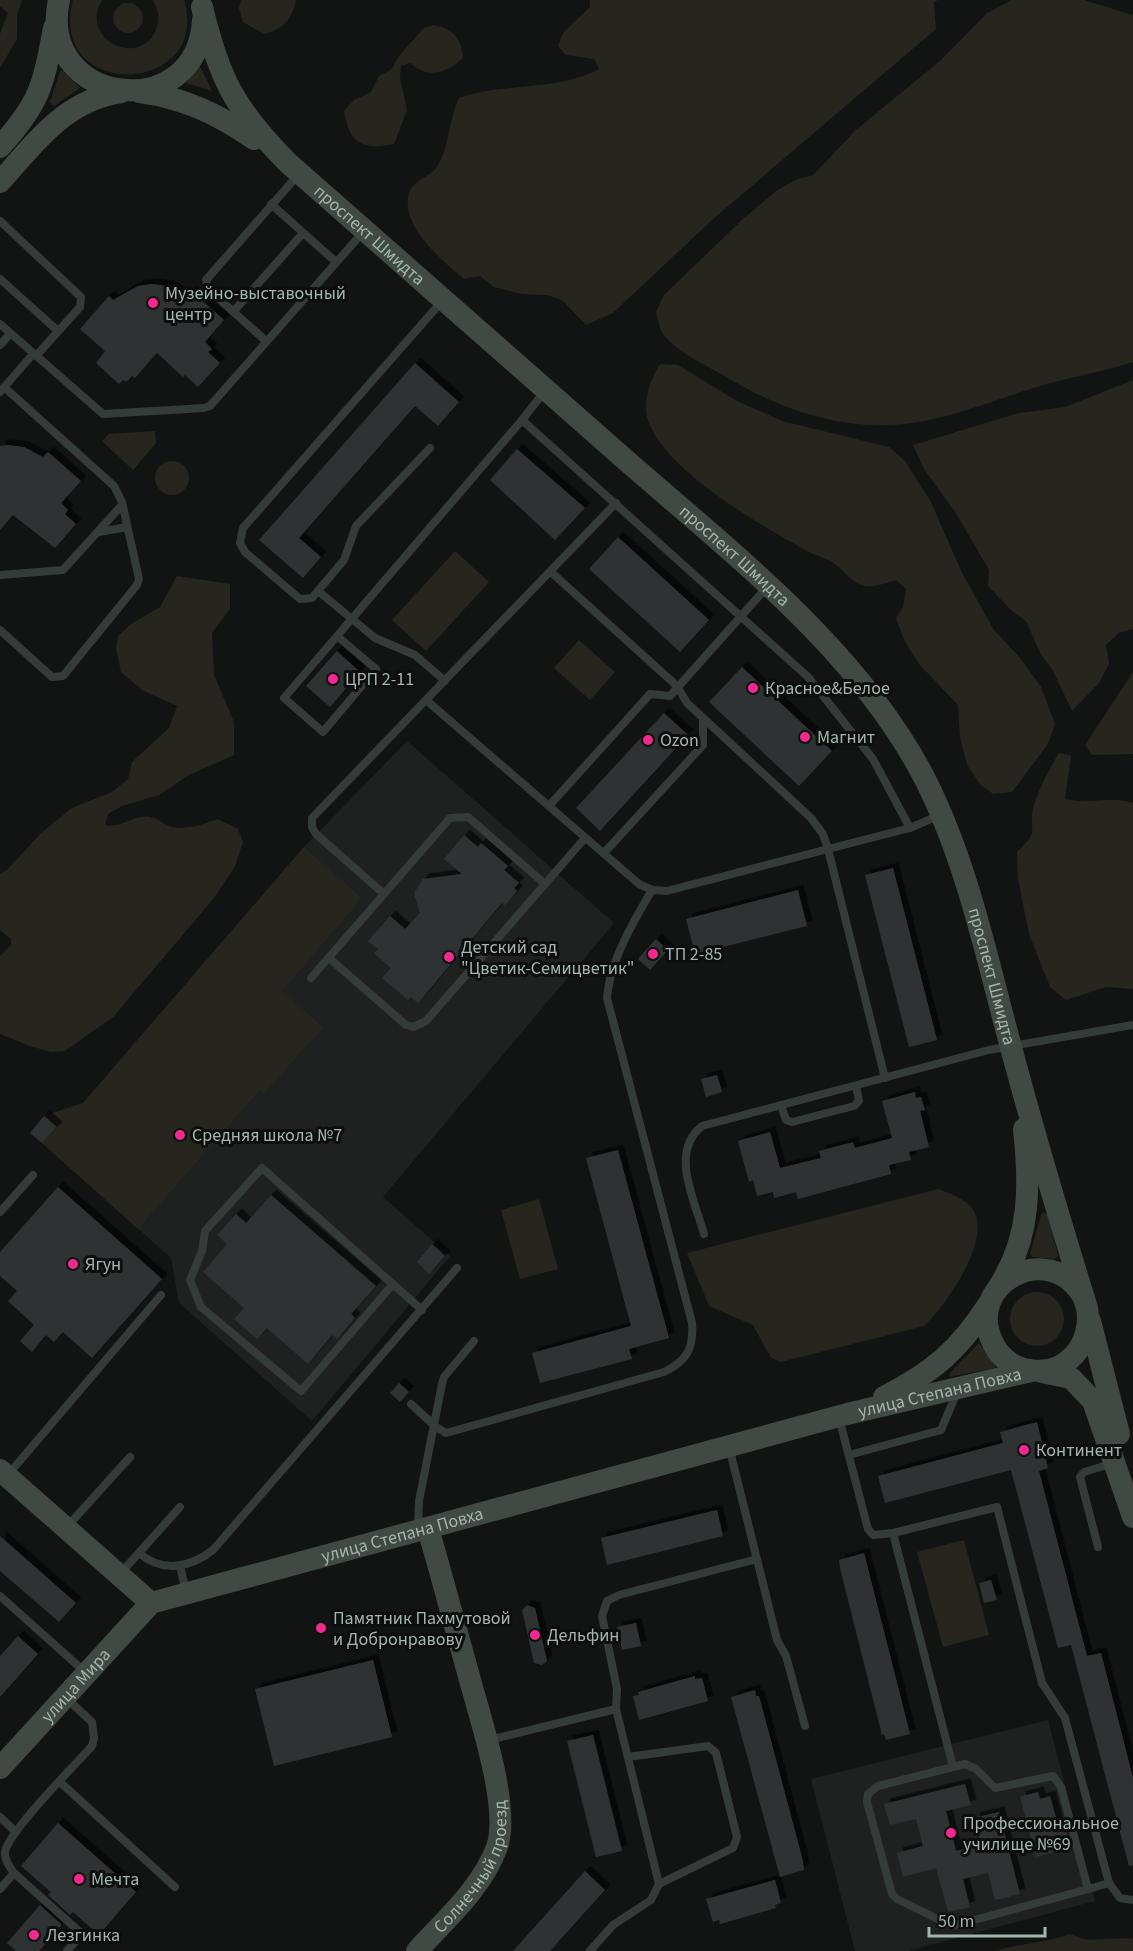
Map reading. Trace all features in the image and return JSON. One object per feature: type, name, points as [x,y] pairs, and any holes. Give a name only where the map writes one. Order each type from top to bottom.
[{"type":"street","points":[[0,182],[45,131],[68,112],[97,97],[166,82],[190,61],[202,31],[202,3]]},
{"type":"street","name":"проспект Шмидта","points":[[202,3],[212,52],[227,87],[250,123],[293,168],[767,586],[848,666],[881,707],[925,779],[942,814],[964,876],[1013,1055],[1087,1308],[1127,1464],[1133,1497]]},
{"type":"street","points":[[0,147],[34,105],[46,70],[57,9]]},
{"type":"street","name":"проспект Шмидта","points":[[57,9],[63,49],[76,69],[96,83],[170,98],[206,109],[293,168]]},
{"type":"street","name":"проспект Шмидта","points":[[993,1296],[1018,1247],[1028,1198],[1028,1171],[1013,1055]]},
{"type":"street","points":[[1034,1371],[1058,1367],[1075,1355],[1086,1338],[1087,1308],[1067,1278],[1042,1269],[1016,1274],[993,1296],[987,1320],[993,1344],[1006,1360],[1034,1371],[1071,1378],[1086,1392],[1100,1417],[1133,1517]]},
{"type":"street","name":"улица Степана Повха","points":[[843,1415],[912,1382],[938,1366],[966,1338],[993,1296]]},
{"type":"street","name":"улица Степана Повха","points":[[151,1603],[423,1531],[843,1415],[1034,1371]]},
{"type":"street","points":[[3,1473],[151,1603]]},
{"type":"street","name":"Солнечный проезд","points":[[417,1951],[481,1878],[497,1847],[501,1823],[500,1804],[486,1740],[423,1531]]},
{"type":"street","name":"улица Мира","points":[[0,1768],[151,1603]]},
{"type":"lane","points":[[266,341],[208,289],[207,276],[271,204],[293,168]]},
{"type":"lane","points":[[271,204],[336,262]]},
{"type":"lane","points":[[0,221],[78,292],[82,302],[58,331],[2,389],[114,486],[122,505],[139,579],[137,585],[63,676],[52,677],[0,630]]},
{"type":"lane","points":[[0,324],[102,414],[204,408],[210,406],[365,230]]},
{"type":"lane","points":[[234,311],[303,233]]},
{"type":"lane","points":[[0,279],[58,331]]},
{"type":"lane","points":[[430,448],[356,526],[344,560],[312,598],[300,599],[245,552],[240,543],[243,528],[444,300]]},
{"type":"lane","points":[[0,345],[10,334]]},
{"type":"lane","points":[[337,636],[376,669],[323,732],[284,699],[351,619],[522,420],[546,390]]},
{"type":"lane","points":[[522,420],[742,615],[808,677],[873,759],[910,828]]},
{"type":"lane","points":[[384,894],[316,834],[312,827],[312,818],[616,503]]},
{"type":"lane","points":[[0,575],[63,570],[122,505]]},
{"type":"lane","points":[[99,532],[127,527]]},
{"type":"lane","points":[[551,572],[677,686],[687,703],[818,826],[828,849],[885,1078]]},
{"type":"lane","points":[[549,806],[650,694],[670,696],[767,586]]},
{"type":"lane","points":[[318,591],[375,638],[415,655],[445,681]]},
{"type":"lane","points":[[426,700],[639,884],[652,890],[667,891],[910,828],[942,814]]},
{"type":"lane","points":[[604,853],[703,745],[703,718]]},
{"type":"lane","points":[[311,978],[445,823],[457,816],[468,817],[546,884]]},
{"type":"lane","points":[[329,958],[406,1025],[419,1025],[426,1021],[585,838]]},
{"type":"lane","points":[[411,1404],[446,1433],[664,1372],[679,1365],[688,1354],[693,1341],[692,1323],[607,998],[608,985],[617,962],[652,890]]},
{"type":"lane","points":[[704,1234],[685,1162],[685,1152],[693,1134],[702,1126],[885,1078],[1013,1055],[1133,1025]]},
{"type":"lane","points":[[781,1105],[786,1120],[802,1119],[854,1106],[859,1101],[856,1086]]},
{"type":"lane","points":[[393,1284],[301,1391],[201,1307],[190,1280],[202,1251],[205,1232],[262,1168],[393,1284],[422,1310]]},
{"type":"lane","points":[[0,1212],[33,1175]]},
{"type":"lane","points":[[139,1553],[158,1565],[180,1566],[205,1557],[221,1542],[457,1268]]},
{"type":"lane","points":[[3,1473],[161,1295]]},
{"type":"lane","points":[[423,1531],[419,1501],[436,1427],[444,1377],[474,1341]]},
{"type":"lane","points":[[849,1455],[941,1430],[958,1388]]},
{"type":"lane","points":[[843,1415],[849,1455],[868,1529],[873,1535],[892,1533],[997,1507],[1042,1683],[1065,1718],[1109,1883],[1120,1898],[1133,1900]]},
{"type":"lane","points":[[729,1446],[777,1640],[786,1656],[805,1726]]},
{"type":"lane","points":[[66,1528],[130,1457]]},
{"type":"lane","points":[[1098,1547],[1080,1477],[1084,1472],[1115,1463]]},
{"type":"lane","points":[[119,1575],[180,1508]]},
{"type":"lane","points":[[892,1533],[952,1767]]},
{"type":"lane","points":[[659,1884],[616,1709],[617,1689],[602,1616],[607,1601],[619,1595],[757,1559]]},
{"type":"lane","points":[[180,1566],[187,1594]]},
{"type":"lane","points":[[1,1599],[86,1672]]},
{"type":"lane","points":[[64,1697],[92,1722],[94,1738],[92,1746],[16,1832],[5,1852],[6,1863],[14,1873],[82,1934],[67,1951]]},
{"type":"lane","points":[[486,1740],[616,1709]]},
{"type":"lane","points":[[590,1951],[613,1925],[651,1900],[659,1884],[733,1848],[737,1837],[716,1753],[708,1746],[628,1757]]},
{"type":"lane","points":[[1088,1889],[1061,1787],[1053,1776],[995,1788],[971,1765],[952,1767],[878,1786],[868,1794],[867,1802],[888,1884],[897,1899],[938,1919],[956,1925],[1088,1889],[1109,1883]]},
{"type":"lane","points":[[60,1782],[175,1887]]},
{"type":"lane","points":[[0,1817],[16,1832]]},
{"type":"lane","points":[[0,1889],[14,1873]]},
{"type":"shaded area","points":[[0,0],[22,0],[17,15],[17,39],[0,68],[0,34],[8,13],[0,6]]},
{"type":"shaded area","points":[[73,0],[102,0],[97,15],[98,28],[105,38],[115,45],[127,48],[139,47],[150,40],[158,20],[153,0],[184,0],[186,32],[175,55],[154,69],[129,74],[104,70],[83,57],[71,33]]},
{"type":"shaded area","points":[[241,0],[296,0],[286,23],[264,34],[243,22],[239,8]]},
{"type":"shaded area","points":[[590,0],[938,0],[934,2],[936,29],[712,220],[613,313],[586,325],[562,300],[547,295],[522,294],[494,287],[480,276],[464,279],[423,239],[414,226],[407,201],[411,189],[433,171],[441,160],[459,98],[494,90],[565,81],[599,69],[594,59],[566,55],[558,46],[563,33],[590,7]]},
{"type":"shaded area","points":[[1012,0],[1084,0],[1133,15],[1133,362],[1040,386],[939,418],[904,424],[880,425],[833,420],[787,407],[743,387],[675,346],[662,332],[656,312],[664,295],[743,219],[776,191],[795,180],[813,175],[856,130],[941,60],[987,13]]},
{"type":"shaded area","points":[[128,3],[139,7],[143,18],[139,29],[128,33],[117,29],[113,18],[117,7]]},
{"type":"shaded area","points":[[433,25],[446,29],[455,36],[463,58],[450,68],[430,73],[410,63],[401,66],[400,78],[407,110],[394,144],[374,146],[360,142],[350,131],[344,111],[354,100],[371,92],[379,76],[392,69],[398,57],[424,28]]},
{"type":"shaded area","points":[[198,66],[201,68],[212,91],[186,83]]},
{"type":"shaded area","points":[[60,71],[63,71],[80,88],[54,106],[50,102]]},
{"type":"shaded area","points":[[660,364],[678,365],[737,401],[782,421],[889,447],[905,461],[931,502],[962,573],[994,630],[1021,659],[1041,687],[1055,724],[1048,744],[1012,792],[993,794],[980,784],[967,765],[960,737],[958,705],[919,664],[904,640],[896,618],[903,607],[906,589],[896,580],[870,586],[857,583],[832,562],[807,551],[765,527],[715,494],[692,476],[656,437],[647,417],[646,403],[649,389]]},
{"type":"shaded area","points":[[1133,380],[1133,629],[1119,633],[1106,645],[1109,664],[1099,683],[1072,711],[1052,669],[1041,655],[1026,621],[1012,611],[988,586],[989,570],[957,515],[924,469],[913,445],[1019,413],[1065,407]]},
{"type":"shaded area","points":[[155,431],[156,443],[133,470],[102,441],[109,434]]},
{"type":"shaded area","points":[[172,461],[184,466],[189,478],[184,490],[172,495],[160,490],[155,478],[160,466]]},
{"type":"shaded area","points":[[455,551],[489,582],[426,651],[392,620]]},
{"type":"shaded area","points":[[177,576],[230,584],[230,609],[212,633],[214,675],[234,722],[234,755],[189,775],[159,795],[122,806],[108,814],[105,825],[117,825],[144,817],[153,818],[172,827],[184,828],[218,819],[238,829],[243,842],[235,866],[214,898],[113,1017],[65,1051],[51,1052],[30,1046],[0,1034],[0,956],[11,945],[11,939],[0,930],[0,874],[7,870],[41,833],[72,808],[112,792],[128,779],[132,762],[169,728],[177,706],[142,690],[121,672],[116,648],[118,636],[131,624],[160,607]]},
{"type":"shaded area","points":[[579,640],[615,672],[590,700],[554,668]]},
{"type":"shaded area","points":[[1133,672],[1133,754],[1092,755],[1085,745]]},
{"type":"shaded area","points":[[407,741],[614,923],[383,1197],[450,1256],[312,1421],[179,1303],[171,1258],[42,1143],[57,1127],[44,1116],[83,1103],[304,847]]},
{"type":"shaded area","points":[[1059,753],[1071,756],[1065,799],[1074,801],[1116,800],[1133,803],[1133,989],[1106,987],[1066,1000],[1050,987],[1029,934],[1018,879],[1017,852],[1030,837],[1033,828],[1034,805]]},
{"type":"shaded area","points":[[304,847],[362,898],[282,991],[323,1027],[264,1094],[259,1091],[138,1229],[42,1143],[57,1127],[44,1116],[83,1103]]},
{"type":"shaded area","points":[[938,1189],[960,1198],[971,1207],[977,1219],[977,1235],[965,1270],[944,1303],[924,1326],[781,1362],[771,1358],[753,1325],[709,1306],[687,1253]]},
{"type":"shaded area","points":[[539,1199],[558,1269],[520,1279],[501,1210]]},
{"type":"shaded area","points":[[1042,1212],[1048,1215],[1058,1256],[1055,1259],[1033,1257],[1030,1254]]},
{"type":"shaded area","points":[[1037,1292],[1047,1294],[1056,1300],[1062,1309],[1064,1319],[1062,1329],[1056,1338],[1047,1344],[1037,1346],[1027,1344],[1018,1338],[1012,1329],[1010,1319],[1012,1309],[1018,1300],[1027,1294]]},
{"type":"shaded area","points":[[979,1343],[996,1365],[995,1368],[949,1377],[950,1373]]},
{"type":"shaded area","points":[[964,1540],[989,1635],[943,1647],[917,1552]]},
{"type":"shaded area","name":"Профессиональное училище №69","points":[[1048,1720],[1095,1901],[908,1951],[855,1951],[811,1779]]},
{"type":"shaded area","points":[[1070,1934],[1087,1940],[1131,1938],[1133,1939],[1133,1951],[996,1951],[1052,1939]]},
{"type":"building","points":[[152,284],[168,286],[186,296],[191,291],[224,320],[205,342],[212,349],[208,352],[220,363],[198,387],[185,375],[183,377],[157,353],[135,378],[132,376],[126,382],[123,380],[119,384],[96,363],[105,351],[80,329],[109,296],[113,300],[138,286]]},
{"type":"building","points":[[415,363],[459,402],[438,426],[415,406],[299,538],[321,557],[303,578],[259,540]]},
{"type":"building","points":[[0,446],[24,447],[43,457],[48,452],[81,481],[61,503],[68,510],[65,514],[76,524],[55,548],[13,515],[0,530]]},
{"type":"building","points":[[517,449],[585,508],[555,540],[490,480]]},
{"type":"building","points":[[618,537],[709,620],[680,652],[589,569]]},
{"type":"building","name":"ЦРП 2-11","points":[[337,651],[360,672],[330,707],[306,686]]},
{"type":"building","points":[[742,667],[832,751],[799,786],[709,702]]},
{"type":"building","points":[[664,713],[688,735],[600,831],[576,808]]},
{"type":"building","points":[[464,835],[478,847],[481,843],[508,866],[504,870],[519,883],[514,888],[517,891],[505,905],[502,903],[418,1003],[411,997],[408,1000],[382,978],[391,968],[374,953],[378,949],[368,941],[390,916],[405,929],[420,913],[414,893],[423,879],[462,874],[444,859]]},
{"type":"building","points":[[893,868],[937,1040],[909,1047],[865,875]]},
{"type":"building","points":[[798,890],[807,926],[695,954],[686,919]]},
{"type":"building","name":"ТП 2-85","points":[[656,939],[668,950],[650,970],[638,959]]},
{"type":"building","points":[[717,1075],[722,1092],[706,1097],[701,1079]]},
{"type":"building","points":[[915,1092],[916,1098],[921,1097],[925,1110],[920,1111],[929,1147],[909,1152],[911,1160],[889,1165],[891,1174],[798,1199],[796,1192],[774,1198],[773,1192],[757,1196],[753,1180],[749,1182],[738,1141],[770,1132],[780,1168],[821,1158],[819,1151],[853,1142],[855,1148],[892,1138],[882,1101]]},
{"type":"building","points":[[44,1116],[57,1127],[42,1143],[30,1133]]},
{"type":"building","points":[[618,1150],[669,1338],[629,1349],[632,1359],[540,1383],[532,1353],[631,1326],[586,1158]]},
{"type":"building","name":"Ягун","points":[[58,1187],[162,1279],[92,1358],[63,1332],[54,1342],[46,1335],[32,1352],[20,1341],[34,1325],[8,1301],[17,1291],[0,1276],[0,1252]]},
{"type":"building","points":[[271,1195],[376,1286],[351,1314],[355,1318],[337,1339],[332,1335],[308,1364],[267,1328],[257,1339],[234,1319],[244,1308],[203,1272],[227,1244],[217,1235],[236,1214],[246,1223]]},
{"type":"building","points":[[432,1244],[445,1256],[429,1274],[417,1262]]},
{"type":"building","points":[[399,1383],[409,1392],[400,1402],[390,1393]]},
{"type":"building","points":[[1037,1422],[1048,1468],[1039,1471],[1087,1656],[1101,1653],[1133,1778],[1133,1865],[1129,1866],[1071,1645],[1058,1648],[1011,1470],[885,1503],[878,1476],[1003,1443],[1000,1432]]},
{"type":"building","points":[[717,1510],[723,1536],[607,1565],[601,1538]]},
{"type":"building","points":[[0,1536],[76,1603],[59,1622],[0,1571]]},
{"type":"building","points":[[864,1553],[910,1734],[886,1740],[884,1734],[882,1735],[839,1560]]},
{"type":"building","points":[[991,1580],[997,1600],[984,1603],[979,1583]]},
{"type":"building","name":"Дельфин","points":[[527,1605],[535,1608],[547,1661],[542,1665],[534,1663],[522,1610]]},
{"type":"building","points":[[636,1623],[641,1646],[622,1650],[617,1627]]},
{"type":"building","points":[[18,1636],[38,1654],[0,1697],[0,1656]]},
{"type":"building","points":[[373,1660],[392,1737],[274,1766],[255,1689]]},
{"type":"building","points":[[695,1676],[695,1679],[702,1678],[708,1701],[639,1720],[633,1696],[639,1695],[638,1692]]},
{"type":"building","points":[[755,1690],[756,1696],[759,1696],[803,1861],[804,1870],[780,1877],[731,1697]]},
{"type":"building","points":[[593,1735],[622,1851],[596,1857],[567,1741]]},
{"type":"building","points":[[965,1784],[971,1805],[946,1811],[956,1851],[981,1845],[974,1818],[999,1812],[1020,1894],[995,1900],[988,1873],[963,1879],[970,1907],[948,1912],[936,1868],[903,1877],[897,1853],[923,1846],[916,1819],[890,1825],[884,1804]]},
{"type":"building","points":[[1038,1792],[1040,1799],[1050,1796],[1058,1825],[1064,1824],[1068,1837],[1061,1839],[1064,1850],[1036,1857],[1020,1797]]},
{"type":"building","name":"Мечта","points":[[58,1823],[136,1892],[99,1935],[73,1912],[70,1915],[48,1895],[51,1892],[21,1866]]},
{"type":"building","points":[[585,1871],[605,1890],[550,1951],[513,1951]]},
{"type":"building","points":[[775,1880],[781,1903],[775,1905],[776,1908],[720,1924],[719,1920],[713,1922],[706,1899]]},
{"type":"building","name":"Лезгинка","points":[[40,1905],[62,1925],[39,1951],[16,1951],[7,1943]]},
{"type":"place","name":"Музейно-выставочный центр","points":[[153,303]]},
{"type":"place","name":"ЦРП 2-11","points":[[333,679]]},
{"type":"place","name":"Красное&Белое","points":[[753,688]]},
{"type":"place","name":"Магнит","points":[[805,737]]},
{"type":"place","name":"Ozon","points":[[648,740]]},
{"type":"place","name":"ТП 2-85","points":[[653,954]]},
{"type":"place","name":"Детский сад \"Цветик-Семицветик\"","points":[[449,957]]},
{"type":"place","name":"Средняя школа №7","points":[[180,1135]]},
{"type":"place","name":"Ягун","points":[[73,1264]]},
{"type":"place","name":"Континент","points":[[1024,1450]]},
{"type":"place","name":"Памятник Пахмутовой и Добронравову","points":[[321,1628]]},
{"type":"place","name":"Дельфин","points":[[535,1635]]},
{"type":"place","name":"Профессиональное училище №69","points":[[951,1833]]},
{"type":"place","name":"Мечта","points":[[79,1879]]},
{"type":"place","name":"Лезгинка","points":[[34,1935]]}]
